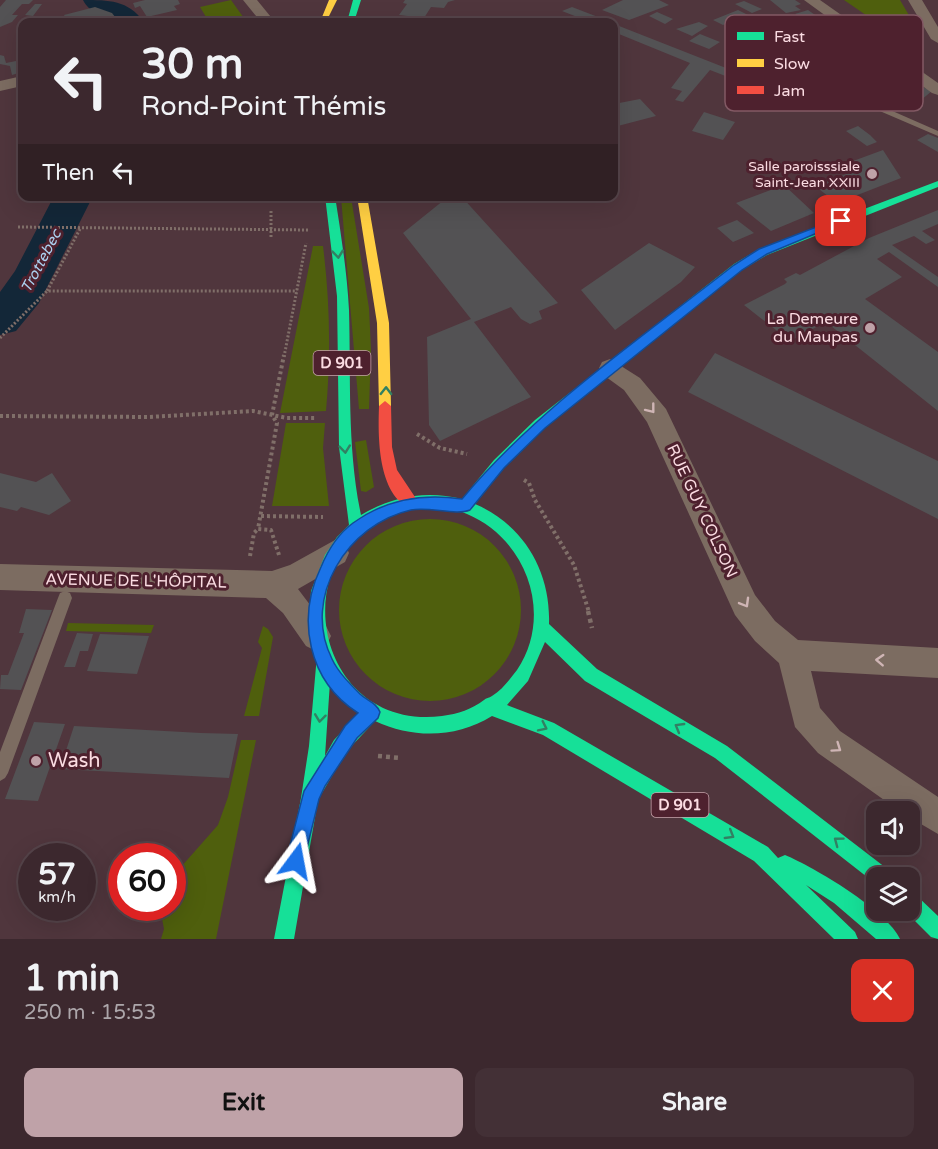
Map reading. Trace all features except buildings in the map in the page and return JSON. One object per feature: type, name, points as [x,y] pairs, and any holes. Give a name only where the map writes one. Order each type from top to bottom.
[{"type":"main road","points":[[326,18],[333,0]]},
{"type":"main road","points":[[351,18],[357,0]]},
{"type":"main road","points":[[465,506],[499,464],[540,424],[714,286],[763,252],[938,183]]},
{"type":"main road","name":"D 901","points":[[331,201],[343,305],[342,417],[351,507],[357,528]]},
{"type":"main road","name":"D 901","points":[[364,201],[383,323],[385,432],[389,474],[397,489],[412,503]]},
{"type":"main road","points":[[284,939],[296,861],[310,797],[321,703],[320,647],[314,612],[318,589],[334,553],[357,528],[384,512],[412,503],[439,502],[465,506],[492,518],[516,538],[533,564],[542,595],[542,628],[532,658],[514,685],[489,706],[467,717],[443,723],[419,724],[395,721],[372,712],[343,689],[320,647]]},
{"type":"main road","points":[[542,628],[591,675],[721,752],[869,867]]},
{"type":"main road","name":"D 901","points":[[489,706],[548,729],[761,854],[806,872],[841,894],[890,939]]},
{"type":"main road","points":[[310,797],[328,763],[351,732],[372,712]]},
{"type":"main road","name":"D 901","points":[[761,854],[848,939]]},
{"type":"main road","points":[[920,913],[938,930]]},
{"type":"street","points":[[250,0],[265,18]]},
{"type":"street","points":[[811,0],[832,15]]},
{"type":"street","points":[[915,0],[938,39]]},
{"type":"street","points":[[923,79],[938,90]]},
{"type":"street","points":[[0,86],[18,82]]},
{"type":"street","name":"RUE GUY COLSON","points":[[610,368],[632,384],[657,416],[745,604],[765,631],[792,655]]},
{"type":"street","name":"AVENUE DE L'HÔPITAL","points":[[0,577],[272,585],[298,576],[334,553]]},
{"type":"street","points":[[272,585],[293,603],[320,647]]},
{"type":"street","points":[[938,663],[792,655],[806,716],[829,742],[938,817]]},
{"type":"lane","points":[[885,111],[938,134]]},
{"type":"lane","points":[[0,773],[65,598]]},
{"type":"path","points":[[271,212],[271,237]]},
{"type":"path","points":[[18,227],[309,230],[272,415],[277,423],[261,516],[258,529],[254,533],[250,556]]},
{"type":"path","points":[[0,338],[47,291],[80,228]]},
{"type":"path","points":[[47,291],[297,291]]},
{"type":"path","points":[[0,416],[149,417],[253,411],[272,415],[326,418]]},
{"type":"path","points":[[410,429],[422,440],[444,451],[473,453]]},
{"type":"path","points":[[261,516],[323,517]]},
{"type":"path","points":[[258,529],[271,530],[279,555]]},
{"type":"green space","points":[[231,0],[244,18],[207,18],[200,7]]},
{"type":"green space","points":[[844,0],[900,0],[909,15],[866,15]]},
{"type":"green space","points":[[341,201],[352,201],[369,308],[371,349],[369,409],[359,409]]},
{"type":"green space","points":[[313,246],[323,246],[327,288],[329,369],[326,411],[280,413]]},
{"type":"green space","points":[[286,423],[325,423],[323,448],[329,506],[272,506]]},
{"type":"green space","points":[[366,440],[374,487],[366,492],[361,491],[355,442]]},
{"type":"green space","points":[[430,519],[465,526],[494,546],[514,575],[521,610],[514,645],[494,674],[465,694],[430,701],[395,694],[366,674],[346,645],[339,610],[346,575],[366,546],[395,526]]},
{"type":"green space","points":[[68,623],[154,625],[151,633],[66,631]]},
{"type":"green space","points":[[263,626],[273,637],[259,716],[244,716],[262,648],[258,642]]},
{"type":"green space","points":[[241,740],[256,740],[216,939],[161,939],[164,929],[162,921],[186,921],[186,861],[218,825],[228,797]]},
{"type":"waterway","name":"Trottebec","points":[[97,0],[98,3],[116,10],[125,18]]},
{"type":"waterway","name":"Trottebec","points":[[0,319],[24,292],[71,201]]},
{"type":"traffic: fast","points":[[351,18],[357,0]]},
{"type":"traffic: fast","points":[[465,506],[499,464],[540,424],[738,267],[763,252],[938,184]]},
{"type":"traffic: fast","points":[[331,201],[342,296],[345,447],[351,501],[357,528]]},
{"type":"traffic: fast","points":[[418,501],[440,501],[472,509],[491,519],[509,533],[523,551],[537,580],[541,613],[537,646],[533,656],[523,675],[509,693],[491,707],[462,721],[440,725],[418,725],[386,717],[367,707],[349,693],[335,675],[321,646],[317,624],[317,602],[325,570],[335,551],[349,533],[367,519],[396,505],[418,501]]},
{"type":"traffic: fast","points":[[542,628],[591,675],[721,752],[869,867]]},
{"type":"traffic: fast","points":[[284,939],[313,781],[323,659]]},
{"type":"traffic: fast","points":[[489,706],[548,729],[761,854],[848,939]]},
{"type":"traffic: fast","points":[[316,787],[340,746],[372,712]]},
{"type":"traffic: fast","points":[[785,864],[814,879],[841,897],[890,939]]},
{"type":"traffic: fast","points":[[920,913],[938,930]]},
{"type":"traffic: slow","points":[[325,18],[333,0]]},
{"type":"traffic: slow","points":[[363,201],[383,323],[385,406]]},
{"type":"traffic: jam","points":[[385,406],[385,447],[390,470],[402,492],[412,503]]},
{"type":"place","name":"Salle paroisssiale Saint-Jean XXIII","points":[[872,174]]},
{"type":"place","name":"La Demeure du Maupas","points":[[870,328]]},
{"type":"place","name":"Wash","points":[[36,761]]},
{"type":"route","points":[[296,861],[310,797],[328,763],[351,732],[372,712],[356,702],[331,675],[316,636],[314,612],[318,589],[334,553],[357,528],[384,512],[412,503],[439,502],[465,506],[499,464],[540,424],[738,267],[763,252],[841,221]]}]
